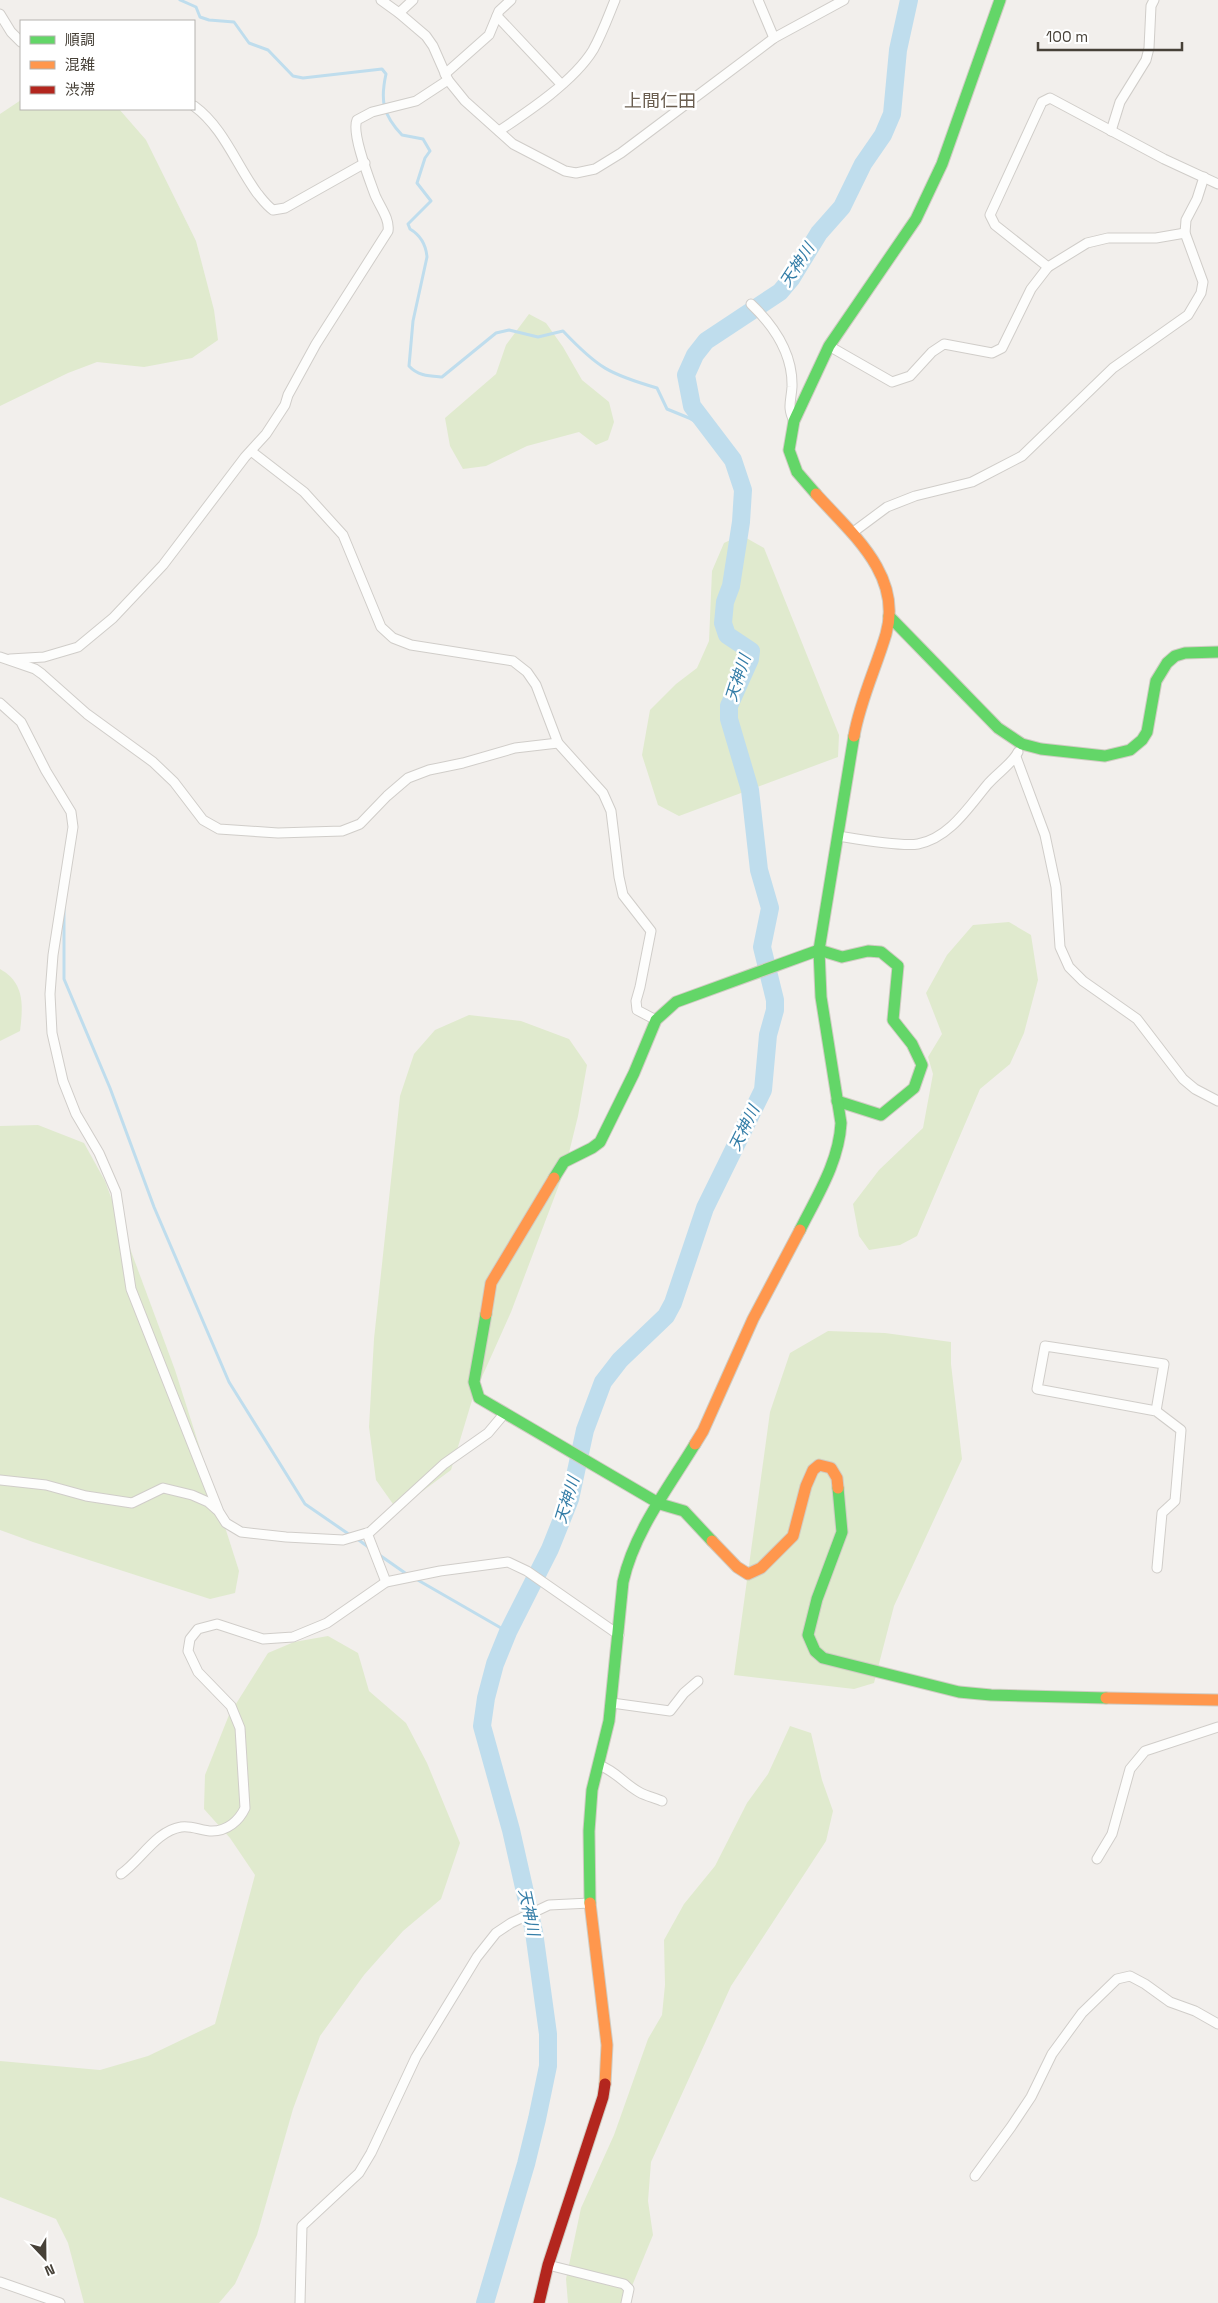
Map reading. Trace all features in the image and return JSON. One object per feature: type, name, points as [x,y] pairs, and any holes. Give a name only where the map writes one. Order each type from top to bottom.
[{"type":"street","points":[[380,0],[400,13],[426,36],[446,77],[465,101],[513,144],[566,171],[576,173],[595,169],[621,153],[774,38],[841,1]]},
{"type":"street","points":[[400,13],[413,0]]},
{"type":"street","points":[[5,658],[44,657],[78,647],[90,638],[113,618],[164,565],[266,434],[285,405],[288,395],[316,344],[388,231],[389,225],[364,163],[356,132],[357,120],[372,112],[416,101],[446,77],[489,35],[499,11],[511,0]]},
{"type":"street","points":[[500,131],[561,84],[592,51],[615,0]]},
{"type":"street","points":[[758,0],[774,38]]},
{"type":"street","points":[[539,2303],[548,2265],[603,2097],[607,2074],[608,2045],[590,1903],[590,1806],[612,1703],[623,1582],[627,1564],[640,1535],[703,1431],[753,1320],[827,1178],[840,1140],[840,1123],[821,997],[819,950],[855,730],[871,676],[887,632],[889,616],[887,586],[882,572],[865,546],[797,472],[788,450],[794,421],[829,346],[916,220],[942,164],[1000,0]]},
{"type":"street","points":[[1110,130],[1120,102],[1146,60],[1149,48],[1151,6],[1154,0]]},
{"type":"street","points":[[0,14],[11,32],[20,41]]},
{"type":"street","points":[[497,16],[561,84]]},
{"type":"street","points":[[1048,267],[995,225],[990,215],[1042,102],[1050,98],[1218,184]]},
{"type":"street","points":[[195,107],[217,128],[249,181],[273,210],[285,208],[364,163]]},
{"type":"street","points":[[852,533],[887,508],[915,496],[972,482],[1022,456],[1113,368],[1188,314],[1201,293],[1203,282],[1185,233],[1186,220],[1197,199],[1204,177]]},
{"type":"street","points":[[829,346],[892,382],[910,376],[932,352],[944,344],[992,354],[1002,348],[1031,289],[1048,267],[1086,243],[1108,238],[1156,238],[1185,233]]},
{"type":"street","points":[[751,304],[778,334],[790,364],[792,387],[789,410],[794,421]]},
{"type":"street","points":[[251,451],[304,492],[343,535],[381,627],[393,638],[411,645],[513,661],[527,672],[536,685],[558,743],[603,793],[611,811],[618,877],[623,895],[651,931],[636,1001],[637,1010],[656,1020]]},
{"type":"street","points":[[889,616],[998,728],[1022,744],[1041,749],[1105,756],[1130,750],[1142,740],[1147,732],[1156,681],[1167,662],[1175,656],[1185,653],[1218,652]]},
{"type":"street","points":[[5,658],[34,668],[88,714],[153,762],[174,782],[203,820],[219,830],[278,833],[342,831],[360,824],[387,796],[408,778],[429,770],[515,748],[558,743]]},
{"type":"street","points":[[0,703],[21,722],[70,812],[73,827],[53,955],[50,994],[52,1033],[63,1081],[76,1114],[99,1153],[116,1192],[131,1289],[219,1512],[226,1523],[241,1532],[286,1537],[343,1540],[367,1534],[444,1464],[488,1432],[504,1414]]},
{"type":"street","points":[[838,836],[910,845],[935,838],[956,823],[996,773],[1016,757],[1022,744]]},
{"type":"street","points":[[1016,757],[1045,835],[1056,887],[1060,947],[1069,967],[1083,981],[1138,1019],[1182,1078],[1195,1089],[1218,1101]]},
{"type":"street","points":[[837,1102],[881,1115],[914,1088],[922,1064],[912,1044],[893,1020],[898,966],[881,952],[868,950],[842,957],[819,950],[676,1002],[656,1020],[634,1073],[600,1142],[593,1148],[572,1156],[564,1162],[491,1283],[474,1382],[479,1398],[660,1504],[684,1511],[736,1567],[746,1573],[751,1573],[761,1568],[793,1536],[806,1486],[813,1470],[820,1465],[827,1465],[837,1478],[842,1532],[808,1627],[808,1634],[815,1651],[823,1658],[960,1692],[991,1695],[1218,1700]]},
{"type":"street","points":[[1156,1411],[1164,1364],[1045,1346],[1037,1389],[1156,1411],[1180,1430],[1175,1501],[1162,1513],[1157,1568]]},
{"type":"street","points":[[0,1480],[46,1485],[86,1496],[132,1503],[163,1488],[192,1495],[208,1502],[219,1512]]},
{"type":"street","points":[[367,1534],[386,1582]]},
{"type":"street","points":[[121,1874],[133,1866],[168,1831],[183,1826],[214,1831],[235,1824],[245,1808],[240,1728],[231,1706],[195,1667],[188,1651],[190,1639],[198,1629],[217,1624],[263,1639],[293,1637],[327,1623],[386,1582],[508,1562],[541,1580],[619,1635]]},
{"type":"street","points":[[612,1703],[670,1712],[684,1693],[698,1680]]},
{"type":"street","points":[[1097,1859],[1112,1834],[1130,1769],[1145,1752],[1218,1727]]},
{"type":"street","points":[[599,1764],[615,1772],[624,1782],[640,1793],[662,1801]]},
{"type":"street","points":[[300,2303],[302,2226],[359,2173],[371,2153],[416,2057],[477,1957],[496,1933],[511,1924],[549,1906],[590,1903]]},
{"type":"street","points":[[975,2176],[1031,2097],[1052,2054],[1082,2013],[1117,1979],[1130,1976],[1170,2002],[1195,2011],[1218,2024]]},
{"type":"street","points":[[548,2265],[624,2284],[629,2289],[626,2303]]},
{"type":"street","points":[[0,2282],[60,2303]]},
{"type":"green space","points":[[20,101],[20,110],[120,110],[146,140],[196,241],[214,310],[218,340],[192,358],[144,367],[97,362],[68,373],[0,406],[0,114]]},
{"type":"green space","points":[[529,314],[546,323],[563,347],[582,380],[609,402],[614,422],[608,440],[596,445],[579,432],[527,446],[486,466],[463,469],[450,446],[445,418],[496,374],[506,345]]},
{"type":"green space","points":[[741,535],[764,548],[839,735],[838,757],[679,816],[658,805],[642,755],[650,710],[676,684],[697,668],[709,641],[712,571],[724,543]]},
{"type":"green space","points":[[1009,922],[1031,935],[1038,980],[1024,1033],[1010,1064],[980,1089],[917,1236],[900,1245],[869,1250],[859,1236],[853,1204],[879,1170],[923,1128],[933,1074],[928,1057],[942,1034],[926,993],[947,955],[973,925]]},
{"type":"green space","points":[[0,969],[14,981],[18,988],[22,1013],[20,1031],[0,1041]]},
{"type":"green space","points":[[469,1015],[521,1021],[569,1039],[587,1065],[578,1116],[565,1169],[511,1312],[473,1397],[451,1470],[420,1493],[393,1504],[376,1480],[369,1427],[374,1339],[400,1096],[414,1054],[435,1030]]},
{"type":"green space","points":[[38,1125],[84,1143],[105,1181],[175,1370],[239,1571],[235,1593],[210,1599],[0,1530],[0,1126]]},
{"type":"green space","points":[[828,1331],[885,1333],[951,1342],[951,1364],[962,1459],[894,1606],[874,1683],[854,1689],[734,1675],[770,1412],[790,1353]]},
{"type":"green space","points":[[328,1636],[358,1653],[369,1691],[406,1723],[427,1763],[460,1843],[441,1899],[403,1931],[364,1975],[320,2036],[293,2109],[257,2235],[235,2284],[219,2303],[84,2303],[68,2243],[56,2219],[0,2197],[0,2061],[100,2070],[148,2056],[215,2024],[255,1875],[230,1838],[204,1809],[205,1775],[229,1715],[268,1653],[294,1642]]},
{"type":"green space","points":[[790,1726],[811,1733],[822,1780],[833,1811],[826,1841],[731,1986],[651,2162],[648,2201],[653,2235],[625,2303],[568,2303],[566,2279],[581,2208],[614,2135],[648,2039],[662,2015],[665,1985],[664,1940],[684,1904],[715,1866],[747,1803],[768,1774]]},
{"type":"waterway","points":[[180,0],[196,7],[200,17],[209,20],[234,22],[249,43],[268,50],[293,76],[303,78],[382,69],[386,74],[383,100],[387,114],[402,135],[423,139],[430,151],[425,158],[417,183],[431,201],[408,224],[410,229],[422,241],[427,257],[413,321],[409,366],[412,369],[424,375],[442,377],[496,333],[509,330],[538,337],[563,331],[595,362],[615,374],[657,388],[667,409],[689,418],[708,429]]},
{"type":"waterway","name":"天神川","points":[[485,2303],[526,2164],[548,2066],[548,2034],[534,1932],[511,1830],[482,1726],[486,1698],[495,1664],[508,1632],[550,1549],[570,1499],[585,1430],[603,1382],[620,1360],[666,1316],[673,1303],[705,1208],[763,1090],[768,1035],[775,1010],[775,1000],[762,947],[770,908],[759,870],[750,790],[729,719],[729,706],[750,659],[751,651],[727,635],[723,623],[725,602],[731,586],[741,522],[743,490],[733,460],[692,406],[686,375],[695,355],[706,341],[780,292],[791,279],[819,233],[842,207],[863,164],[883,135],[892,114],[898,50],[909,0]]},
{"type":"waterway","points":[[64,909],[64,979],[110,1088],[154,1207],[229,1382],[305,1504],[350,1535]]},
{"type":"waterway","points":[[356,1538],[371,1549]]},
{"type":"waterway","points":[[378,1554],[408,1575]]},
{"type":"waterway","points":[[416,1579],[508,1632]]},
{"type":"traffic: fast","points":[[816,494],[797,472],[789,450],[794,421],[829,346],[916,219],[942,164],[1000,0]]},
{"type":"traffic: fast","points":[[889,616],[998,728],[1022,744],[1041,749],[1105,756],[1130,750],[1142,740],[1147,732],[1156,681],[1167,663],[1175,656],[1185,653],[1218,652]]},
{"type":"traffic: fast","points":[[800,1230],[832,1165],[841,1123],[821,997],[819,950],[854,736]]},
{"type":"traffic: fast","points":[[554,1178],[564,1162],[600,1142],[634,1073],[656,1020],[676,1002],[819,950],[842,957],[868,951],[881,952],[898,966],[893,1020],[912,1044],[922,1065],[914,1088],[881,1115],[837,1101]]},
{"type":"traffic: fast","points":[[486,1314],[474,1382],[479,1398],[660,1504],[684,1511],[712,1541]]},
{"type":"traffic: fast","points":[[590,1903],[589,1831],[592,1790],[609,1721],[623,1582],[635,1545],[653,1510],[695,1444]]},
{"type":"traffic: fast","points":[[838,1488],[842,1532],[817,1599],[808,1635],[815,1651],[823,1658],[959,1692],[991,1695],[1106,1698]]},
{"type":"traffic: slow","points":[[816,494],[870,556],[881,574],[887,593],[889,613],[886,634],[864,697],[854,736]]},
{"type":"traffic: slow","points":[[486,1314],[491,1283],[554,1178]]},
{"type":"traffic: slow","points":[[695,1444],[703,1431],[753,1319],[800,1230]]},
{"type":"traffic: slow","points":[[712,1541],[737,1567],[748,1574],[761,1568],[793,1536],[806,1486],[813,1470],[819,1465],[831,1468],[837,1478],[838,1488]]},
{"type":"traffic: slow","points":[[1106,1698],[1218,1700]]},
{"type":"traffic: slow","points":[[590,1903],[607,2045],[605,2084]]},
{"type":"traffic: jam","points":[[539,2303],[548,2265],[603,2097],[605,2084]]},
{"type":"district","name":"上間仁田","points":[[660,100]]}]
